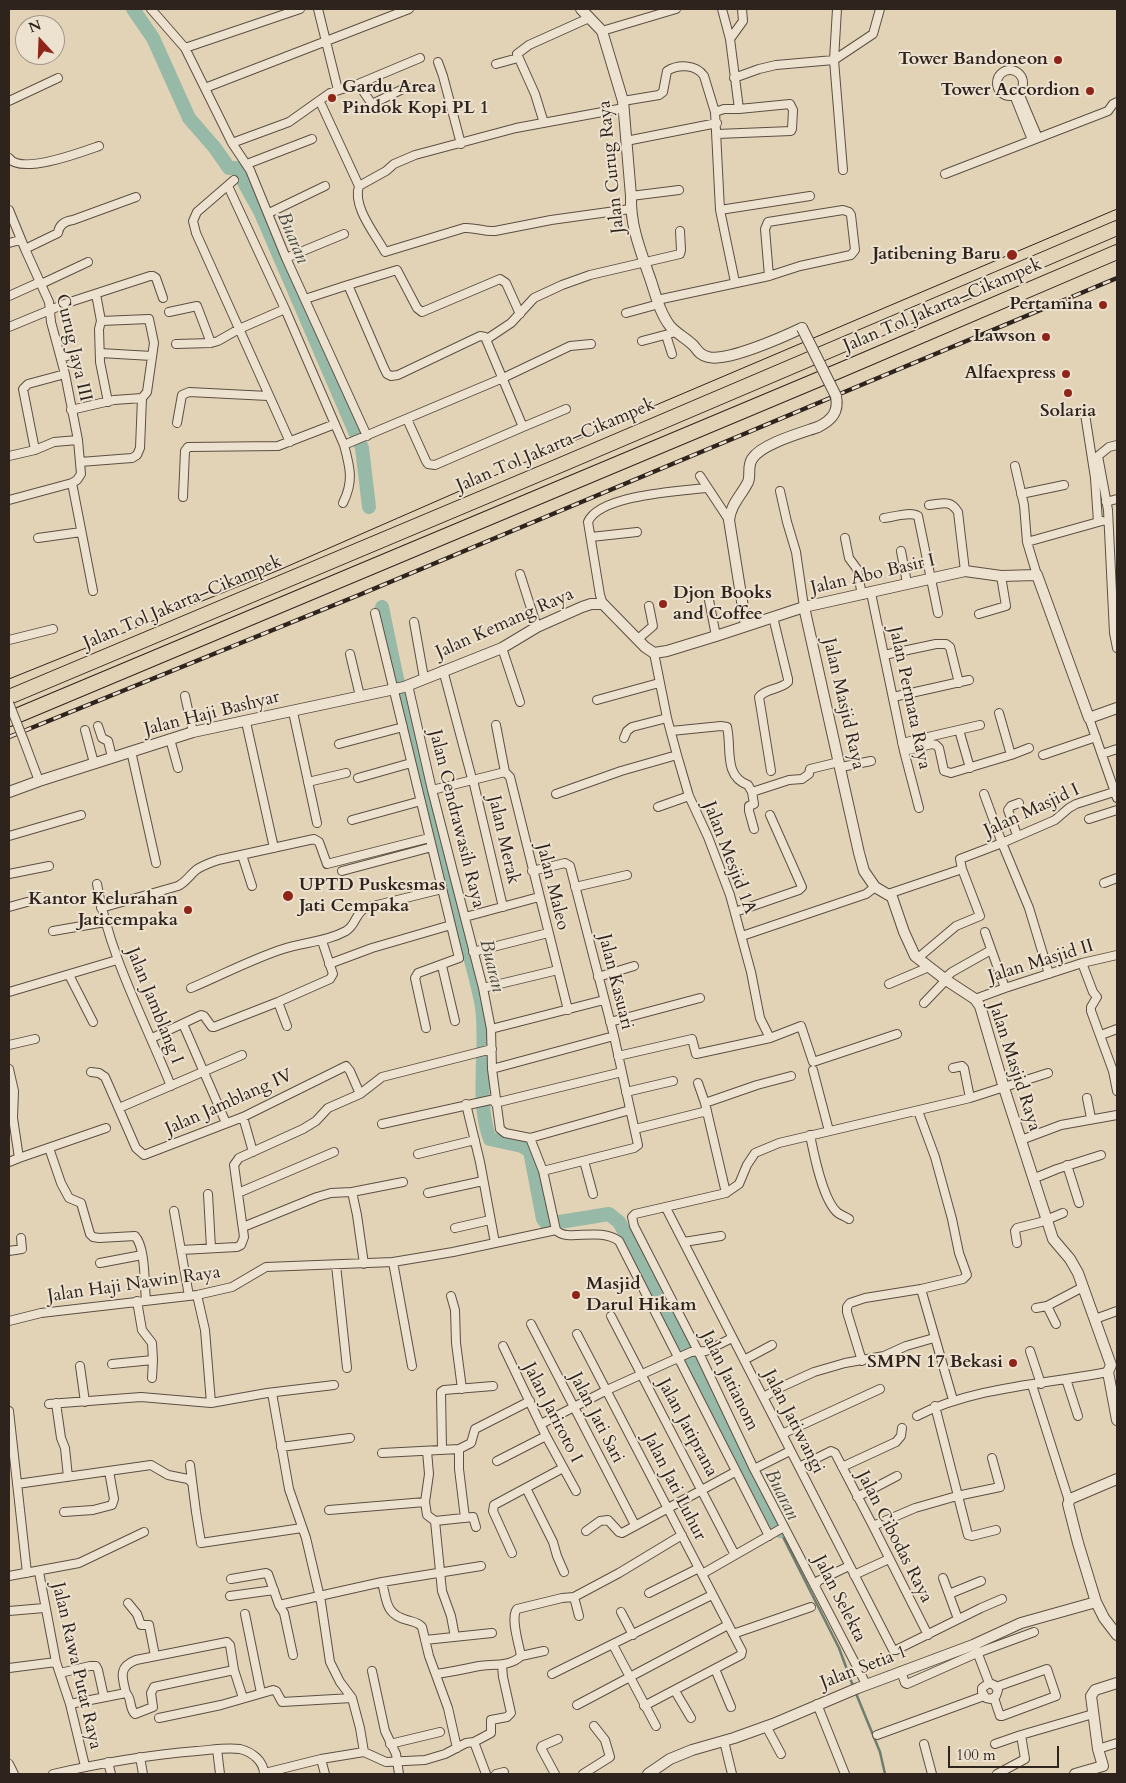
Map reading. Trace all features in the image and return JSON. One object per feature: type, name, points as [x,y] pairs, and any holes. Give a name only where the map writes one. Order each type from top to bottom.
[{"type":"highway","name":"Jalan Tol Jakarta–Cikampek","points":[[9,697],[564,464],[1117,228]]},
{"type":"highway","name":"Jalan Tol Jakarta–Cikampek","points":[[9,719],[1117,252]]},
{"type":"street","points":[[152,9],[185,48],[232,143],[248,169],[269,213],[286,258],[365,436]]},
{"type":"street","points":[[185,48],[300,9]]},
{"type":"street","points":[[318,9],[338,90]]},
{"type":"street","points":[[205,88],[409,9]]},
{"type":"street","name":"Jalan Curug Raya","points":[[581,9],[602,31],[623,104],[631,196],[630,209],[634,233],[671,334],[694,346],[699,354],[709,358],[726,356],[774,341],[802,328],[836,396],[838,406],[835,414],[828,422],[782,440],[760,451],[752,459],[749,466],[749,479],[732,506],[729,520]]},
{"type":"street","points":[[602,31],[662,11],[676,9]]},
{"type":"street","points":[[722,9],[730,39],[739,108]]},
{"type":"street","points":[[730,39],[744,18],[742,9]]},
{"type":"street","points":[[837,9],[834,60],[843,170]]},
{"type":"street","points":[[734,78],[776,65],[834,60],[873,34],[880,9]]},
{"type":"street","points":[[544,123],[535,94],[517,54],[529,45],[589,18]]},
{"type":"street","points":[[496,64],[518,58]]},
{"type":"street","points":[[232,143],[289,122],[318,100],[338,90],[358,84],[418,59]]},
{"type":"street","points":[[438,62],[461,144]]},
{"type":"street","points":[[359,186],[404,158],[516,128],[659,95],[663,92],[667,71],[690,67],[701,71],[704,76],[716,112],[720,210],[735,282]]},
{"type":"street","points":[[9,101],[58,78]]},
{"type":"street","points":[[358,84],[372,104],[408,86]]},
{"type":"street","points":[[1017,94],[1035,139]]},
{"type":"street","points":[[945,174],[1108,111],[1117,102]]},
{"type":"street","points":[[716,112],[724,109],[790,104],[793,110],[793,126],[791,131],[717,134]]},
{"type":"street","points":[[322,106],[359,186],[357,194],[358,203],[385,252],[464,228],[474,228],[488,232],[569,217],[630,209]]},
{"type":"street","points":[[626,141],[717,123]]},
{"type":"street","points":[[248,169],[312,139]]},
{"type":"street","points":[[9,158],[15,163],[40,163],[64,158],[98,146]]},
{"type":"street","points":[[290,442],[196,233],[193,221],[197,212],[231,183],[335,424],[346,444],[350,483],[349,491],[343,503]]},
{"type":"street","points":[[269,213],[325,186]]},
{"type":"street","points":[[631,196],[679,190]]},
{"type":"street","points":[[720,210],[810,196]]},
{"type":"street","points":[[25,249],[58,233],[59,228],[67,220],[72,220],[136,197]]},
{"type":"street","name":"Curug Jaya III","points":[[9,210],[20,240],[40,283],[47,293],[78,440],[80,477],[72,483]]},
{"type":"street","points":[[626,314],[658,302],[735,282],[769,276],[800,266],[852,255],[855,250],[851,214],[843,210],[768,222],[765,230],[769,276]]},
{"type":"street","points":[[487,339],[511,323],[534,298],[562,285],[590,276],[680,254],[682,250],[680,231]]},
{"type":"street","points":[[286,258],[344,234]]},
{"type":"street","points":[[9,243],[20,240]]},
{"type":"street","points":[[9,296],[88,262]]},
{"type":"street","points":[[305,299],[397,270],[417,308],[422,312],[500,278],[506,283],[520,314]]},
{"type":"street","points":[[9,327],[50,310],[153,276],[156,278],[163,298]]},
{"type":"street","points":[[348,285],[384,368],[387,374],[392,376],[398,375],[480,336],[487,339],[523,427]]},
{"type":"street","points":[[96,294],[101,321],[99,329],[100,362],[108,402]]},
{"type":"street","points":[[169,312],[197,306],[211,343]]},
{"type":"street","points":[[176,344],[218,341],[285,309]]},
{"type":"street","points":[[80,462],[132,458],[137,455],[140,448],[142,398],[147,392],[154,342],[149,319],[101,321]]},
{"type":"street","points":[[642,340],[671,334],[672,354]]},
{"type":"street","points":[[346,444],[503,378],[570,346],[591,344]]},
{"type":"street","points":[[100,353],[152,356]]},
{"type":"street","points":[[61,358],[73,354]]},
{"type":"street","points":[[35,450],[23,388],[28,384],[65,374]]},
{"type":"street","points":[[177,423],[182,395],[189,392],[268,396]]},
{"type":"street","points":[[71,410],[108,402],[142,398]]},
{"type":"street","points":[[407,419],[426,461],[428,464],[435,465],[566,409]]},
{"type":"street","points":[[1085,414],[1095,478],[1098,522]]},
{"type":"street","points":[[183,497],[185,451],[188,447],[268,446],[290,442],[335,424]]},
{"type":"street","points":[[9,456],[35,450],[54,442],[78,440]]},
{"type":"street","points":[[1117,446],[1109,447],[1098,456],[1108,520],[1115,593],[1114,633],[1117,648]]},
{"type":"street","points":[[1014,466],[1024,505],[1027,542],[1116,794]]},
{"type":"street","points":[[700,476],[706,488],[729,520],[746,626]]},
{"type":"street","points":[[9,500],[72,483],[93,591]]},
{"type":"street","points":[[1021,494],[1064,485]]},
{"type":"street","points":[[603,604],[588,522],[592,515],[600,509],[631,497],[706,488]]},
{"type":"street","name":"Jalan Abo Basir I","points":[[780,491],[796,552],[804,607],[965,571],[1001,576],[1038,575]]},
{"type":"street","points":[[1106,502],[1117,499]]},
{"type":"street","points":[[929,505],[950,503],[954,505],[958,512],[965,571]]},
{"type":"street","points":[[884,518],[910,514],[917,515],[938,613]]},
{"type":"street","points":[[1027,542],[1108,520]]},
{"type":"street","points":[[38,538],[81,532]]},
{"type":"street","points":[[591,537],[637,532]]},
{"type":"street","name":"Jalan Permata Raya","points":[[845,538],[849,558],[857,569],[884,655],[904,751],[919,808]]},
{"type":"street","points":[[901,551],[907,583]]},
{"type":"street","points":[[520,574],[537,626]]},
{"type":"street","points":[[978,614],[1006,606],[1001,576]]},
{"type":"street","points":[[709,600],[716,636]]},
{"type":"street","name":"Jalan Kemang Raya","points":[[400,687],[502,648],[537,626],[586,605],[603,604],[654,653]]},
{"type":"street","points":[[638,639],[653,626],[649,606]]},
{"type":"street","points":[[654,653],[667,651],[716,636],[804,607]]},
{"type":"street","name":"Jalan Masjid Raya","points":[[804,607],[840,764],[858,853],[864,871],[875,887]]},
{"type":"street","points":[[375,613],[400,687],[402,727],[420,801],[434,820],[430,838],[459,958],[442,966],[418,973],[414,978],[426,1028]]},
{"type":"street","points":[[771,771],[759,697],[762,693],[784,686],[788,682],[773,617]]},
{"type":"street","points":[[414,622],[424,678]]},
{"type":"street","points":[[9,640],[53,629]]},
{"type":"street","points":[[884,655],[936,644],[946,644],[950,647],[958,683]]},
{"type":"street","points":[[502,648],[520,702]]},
{"type":"street","name":"Jalan Mesjid 1A","points":[[654,653],[667,718],[689,796],[708,837],[742,936],[862,896],[875,887]]},
{"type":"street","points":[[350,654],[360,696]]},
{"type":"street","name":"Jalan Merak","points":[[443,670],[472,778],[503,907]]},
{"type":"street","points":[[893,697],[969,680]]},
{"type":"street","points":[[597,700],[659,682]]},
{"type":"street","name":"Jalan Haji Bashyar","points":[[9,792],[193,732],[294,712],[400,687]]},
{"type":"street","name":"Jalan Cendrawasih Raya","points":[[400,687],[432,790],[434,820],[465,916],[483,988],[490,1029],[495,1101],[500,1129],[505,1133],[530,1138]]},
{"type":"street","points":[[185,696],[193,732]]},
{"type":"street","points":[[9,703],[39,781]]},
{"type":"street","points":[[1089,718],[1117,708]]},
{"type":"street","points":[[294,712],[318,823]]},
{"type":"street","points":[[999,713],[1011,755]]},
{"type":"street","points":[[624,738],[627,731],[632,728],[667,718]]},
{"type":"street","points":[[246,722],[274,848]]},
{"type":"street","name":"Jalan Maleo","points":[[496,725],[505,772],[510,776],[532,871],[568,1010]]},
{"type":"street","points":[[902,742],[980,725]]},
{"type":"street","points":[[98,726],[102,738],[108,741],[112,757]]},
{"type":"street","points":[[339,744],[402,727]]},
{"type":"street","points":[[671,731],[727,727],[730,764],[736,776],[742,783],[748,785],[752,792],[754,804],[749,806],[749,811],[754,829]]},
{"type":"street","points":[[85,730],[94,763]]},
{"type":"street","points":[[959,730],[970,768]]},
{"type":"street","points":[[1043,755],[1096,737]]},
{"type":"street","points":[[170,739],[178,768]]},
{"type":"street","points":[[904,751],[932,744],[936,745],[939,748],[944,769],[947,773],[970,768],[1029,748]]},
{"type":"street","points":[[1102,754],[1117,749]]},
{"type":"street","points":[[131,751],[156,863]]},
{"type":"street","points":[[556,794],[621,771],[677,755]]},
{"type":"street","points":[[752,792],[789,780],[802,779],[809,774],[810,769],[871,761]]},
{"type":"street","points":[[358,778],[411,763]]},
{"type":"street","points":[[432,790],[472,778],[505,772]]},
{"type":"street","points":[[308,782],[346,773]]},
{"type":"street","points":[[984,794],[1002,844],[1029,908],[1049,974]]},
{"type":"street","name":"Jalan Masjid I","points":[[962,869],[960,861],[963,858],[1002,844],[1018,835],[1055,820],[1076,804],[1116,794]]},
{"type":"street","points":[[658,807],[689,796]]},
{"type":"street","points":[[352,820],[420,801]]},
{"type":"street","points":[[1018,835],[1008,810],[1010,806],[1019,803]]},
{"type":"street","points":[[1089,819],[1117,810]]},
{"type":"street","points":[[9,836],[81,815]]},
{"type":"street","points":[[735,912],[801,889],[801,885],[770,815]]},
{"type":"street","points":[[101,908],[178,886],[206,864],[314,838],[319,842],[327,864],[430,838]]},
{"type":"street","points":[[342,871],[432,847]]},
{"type":"street","points":[[242,855],[252,886]]},
{"type":"street","name":"Jalan Kasuari","points":[[532,871],[567,864],[570,866],[614,1036],[638,1145],[634,1148],[584,1161]]},
{"type":"street","points":[[9,874],[49,866]]},
{"type":"street","points":[[875,887],[888,894],[962,869],[980,916],[956,926],[918,958]]},
{"type":"street","points":[[576,887],[627,875]]},
{"type":"street","points":[[1104,883],[1117,878]]},
{"type":"street","name":"Jalan Jamblang I","points":[[97,884],[101,908],[118,960],[152,1038],[170,1086]]},
{"type":"street","points":[[191,988],[285,948],[322,940],[347,930],[354,924],[358,914],[365,908],[442,889]]},
{"type":"street","name":"Jalan Masjid Raya","points":[[888,894],[892,897],[911,950],[929,967],[975,999],[984,1015],[1004,1088],[1035,1178],[1053,1239],[1070,1259],[1083,1287],[1112,1366],[1117,1420]]},
{"type":"street","points":[[465,916],[539,897]]},
{"type":"street","points":[[9,907],[27,902]]},
{"type":"street","points":[[53,931],[105,922]]},
{"type":"street","points":[[329,964],[372,948],[450,924]]},
{"type":"street","points":[[985,932],[1005,988]]},
{"type":"street","points":[[473,952],[548,933]]},
{"type":"street","points":[[742,936],[760,1018],[770,1038]]},
{"type":"street","points":[[152,1038],[203,1015],[214,1027],[330,979],[333,974],[322,940]]},
{"type":"street","points":[[924,1003],[952,972],[991,950]]},
{"type":"street","name":"Jalan Masjid II","points":[[975,999],[1082,963],[1117,955]]},
{"type":"street","points":[[9,992],[118,960]]},
{"type":"street","points":[[1082,963],[1093,992],[1097,997],[1091,1010],[1115,1070],[1117,1091]]},
{"type":"street","points":[[442,966],[455,1021]]},
{"type":"street","points":[[598,977],[634,966]]},
{"type":"street","points":[[889,984],[929,967]]},
{"type":"street","points":[[483,988],[558,970]]},
{"type":"street","points":[[69,975],[93,1022]]},
{"type":"street","points":[[610,1022],[700,998]]},
{"type":"street","points":[[490,1029],[604,1000]]},
{"type":"street","points":[[278,1002],[287,1026]]},
{"type":"street","points":[[183,1024],[226,1123]]},
{"type":"street","points":[[618,1056],[692,1039],[696,1054],[770,1038],[802,1026],[813,1062],[897,1034]]},
{"type":"street","points":[[1101,1035],[1117,1029]]},
{"type":"street","points":[[492,1069],[614,1036]]},
{"type":"street","points":[[9,1044],[35,1039]]},
{"type":"street","points":[[181,1250],[232,1248],[241,1245],[244,1237],[234,1165],[236,1160],[303,1129],[316,1121],[328,1108],[360,1094],[382,1077],[490,1049]]},
{"type":"street","points":[[118,1108],[242,1055]]},
{"type":"street","name":"Jalan Jamblang IV","points":[[92,1072],[105,1076],[136,1148],[144,1154],[243,1117],[346,1066],[360,1094]]},
{"type":"street","points":[[954,1068],[962,1066],[964,1068],[970,1098]]},
{"type":"street","points":[[9,1069],[19,1158]]},
{"type":"street","points":[[813,1070],[829,1130]]},
{"type":"street","points":[[382,1124],[466,1104],[495,1101],[622,1072]]},
{"type":"street","points":[[666,1208],[726,1193],[739,1184],[747,1165],[755,1153],[779,1143],[970,1098],[1048,1073]]},
{"type":"street","points":[[635,1129],[706,1107],[757,1085],[791,1076]]},
{"type":"street","points":[[626,1092],[672,1080]]},
{"type":"street","points":[[698,1083],[706,1107],[726,1193]]},
{"type":"street","points":[[1087,1098],[1091,1118]]},
{"type":"street","points":[[466,1104],[495,1243]]},
{"type":"street","points":[[630,1110],[530,1138],[542,1171],[555,1228],[563,1235],[605,1234],[619,1241],[688,1354],[735,1472],[771,1535]]},
{"type":"street","points":[[862,1361],[848,1312],[847,1307],[850,1303],[865,1298],[921,1289],[963,1279],[967,1275],[959,1253],[935,1157],[918,1111]]},
{"type":"street","points":[[1021,1140],[1061,1125],[1091,1118],[1117,1115]]},
{"type":"street","points":[[243,1117],[254,1152]]},
{"type":"street","points":[[9,1162],[106,1128]]},
{"type":"street","points":[[810,1135],[830,1204],[838,1213],[849,1219]]},
{"type":"street","points":[[418,1154],[475,1140]]},
{"type":"street","points":[[49,1148],[61,1183],[69,1198],[81,1203],[90,1234],[93,1237],[99,1238],[135,1236],[137,1238],[142,1255],[142,1330],[152,1342],[152,1378]]},
{"type":"street","points":[[238,1193],[334,1152]]},
{"type":"street","points":[[1035,1178],[1067,1165],[1101,1155]]},
{"type":"street","points":[[542,1171],[584,1161],[593,1194]]},
{"type":"street","points":[[1067,1165],[1079,1203]]},
{"type":"street","points":[[428,1193],[483,1181]]},
{"type":"street","points":[[243,1227],[316,1197],[403,1182]]},
{"type":"street","points":[[350,1192],[357,1215],[364,1264]]},
{"type":"street","points":[[208,1194],[211,1248]]},
{"type":"street","name":"Jalan Jatianom","points":[[666,1208],[635,1214],[632,1217],[632,1222],[688,1354],[754,1469],[782,1528]]},
{"type":"street","name":"Jalan Jatiwangi","points":[[666,1208],[893,1650],[928,1635]]},
{"type":"street","points":[[174,1211],[181,1250],[205,1330],[211,1403]]},
{"type":"street","points":[[1017,1243],[1014,1232],[1017,1228],[1064,1213]]},
{"type":"street","points":[[455,1228],[490,1220]]},
{"type":"street","name":"Jalan Haji Nawin Raya","points":[[9,1321],[41,1313],[193,1295],[232,1287],[266,1267],[394,1262],[495,1243],[555,1228]]},
{"type":"street","points":[[684,1242],[722,1236]]},
{"type":"street","points":[[9,1251],[22,1249],[21,1238]]},
{"type":"street","points":[[100,1264],[142,1255]]},
{"type":"street","points":[[394,1262],[412,1366]]},
{"type":"street","points":[[336,1265],[347,1368]]},
{"type":"street","points":[[1036,1308],[1048,1306],[1083,1287]]},
{"type":"street","points":[[921,1289],[953,1400]]},
{"type":"street","points":[[451,1296],[455,1310],[456,1343],[462,1389]]},
{"type":"street","points":[[1048,1306],[1056,1324]]},
{"type":"street","points":[[1095,1319],[1117,1311]]},
{"type":"street","name":"Jalan Jatiprana","points":[[611,1316],[735,1555]]},
{"type":"street","name":"Jalan Jati Sari","points":[[531,1324],[635,1525]]},
{"type":"street","name":"Jalan Jati Luhur","points":[[577,1334],[742,1651],[741,1655],[715,1669]]},
{"type":"street","points":[[542,1424],[642,1374],[688,1354],[706,1351],[732,1338]]},
{"type":"street","points":[[764,1397],[814,1372],[845,1363],[884,1356],[906,1346],[934,1338]]},
{"type":"street","points":[[744,1360],[772,1345]]},
{"type":"street","name":"Jalan Jariroto I","points":[[503,1346],[542,1424],[546,1436],[576,1491]]},
{"type":"street","points":[[1030,1351],[1041,1384]]},
{"type":"street","points":[[112,1364],[153,1360]]},
{"type":"street","points":[[80,1366],[86,1402]]},
{"type":"street","points":[[917,1416],[935,1406],[953,1400],[1066,1379],[1112,1366]]},
{"type":"street","points":[[1066,1379],[1078,1416]]},
{"type":"street","points":[[68,1477],[65,1448],[52,1404],[141,1397],[211,1403],[334,1385]]},
{"type":"street","points":[[1032,1385],[1069,1501],[1078,1543],[1096,1602],[1104,1618],[1117,1632]]},
{"type":"street","points":[[442,1449],[441,1392],[444,1390],[493,1386]]},
{"type":"street","points":[[782,1434],[880,1389]]},
{"type":"street","points":[[272,1393],[289,1489],[308,1546],[321,1602],[330,1662],[340,1682],[352,1698],[364,1752]]},
{"type":"street","points":[[382,1453],[458,1449],[471,1443],[475,1429],[530,1401]]},
{"type":"street","points":[[935,1406],[969,1536],[996,1530]]},
{"type":"street","points":[[9,1411],[27,1573]]},
{"type":"street","points":[[842,1467],[896,1442],[901,1436],[902,1428]]},
{"type":"street","points":[[497,1461],[546,1436]]},
{"type":"street","points":[[282,1447],[350,1438]]},
{"type":"street","points":[[458,1449],[465,1518]]},
{"type":"street","points":[[427,1451],[429,1483],[425,1502],[427,1515],[435,1522],[442,1591],[451,1616],[455,1637]]},
{"type":"street","points":[[754,1469],[790,1451]]},
{"type":"street","name":"Jalan Cibodas Raya","points":[[799,1467],[831,1451],[835,1453],[928,1635]]},
{"type":"street","points":[[873,1526],[915,1508],[957,1496],[1000,1487],[992,1458]]},
{"type":"street","points":[[17,1484],[151,1465],[168,1475],[188,1479],[192,1483]]},
{"type":"street","points":[[190,1465],[202,1543],[302,1528]]},
{"type":"street","points":[[512,1552],[493,1511],[494,1505],[563,1468]]},
{"type":"street","points":[[64,1512],[92,1510],[112,1504],[114,1499],[109,1471]]},
{"type":"street","points":[[586,1531],[600,1522],[608,1520],[622,1533],[735,1472]]},
{"type":"street","points":[[857,1497],[897,1476]]},
{"type":"street","points":[[1069,1501],[1117,1479]]},
{"type":"street","points":[[526,1488],[553,1542],[564,1572]]},
{"type":"street","points":[[329,1510],[425,1502]]},
{"type":"street","points":[[435,1522],[473,1517],[476,1527]]},
{"type":"street","points":[[649,1592],[735,1555],[782,1528]]},
{"type":"street","name":"Jalan Selekta","points":[[782,1528],[815,1586],[859,1687]]},
{"type":"street","points":[[9,1576],[80,1563],[144,1532]]},
{"type":"street","points":[[521,1656],[514,1621],[515,1611],[520,1608],[562,1598],[574,1597],[682,1536]]},
{"type":"street","points":[[854,1575],[889,1559]]},
{"type":"street","points":[[279,1604],[382,1582],[481,1566]]},
{"type":"street","points":[[815,1586],[818,1581],[849,1566]]},
{"type":"street","name":"Jalan Rawa Putat Raya","points":[[38,1572],[56,1662],[70,1704],[85,1766]]},
{"type":"street","points":[[231,1580],[266,1573],[284,1613],[293,1655]]},
{"type":"street","points":[[943,1578],[958,1619]]},
{"type":"street","points":[[949,1594],[981,1581]]},
{"type":"street","points":[[382,1582],[388,1608],[392,1613],[399,1618],[418,1623],[422,1627],[429,1656],[448,1708],[458,1748]]},
{"type":"street","points":[[230,1596],[274,1590]]},
{"type":"street","points":[[552,1674],[712,1595]]},
{"type":"street","points":[[574,1597],[579,1616]]},
{"type":"street","points":[[928,1635],[1002,1599]]},
{"type":"street","name":"Jalan Setia 1","points":[[648,1774],[658,1771],[670,1759],[686,1752],[766,1726],[901,1671],[975,1649],[1021,1623],[1096,1602]]},
{"type":"street","points":[[128,1603],[141,1625],[149,1625],[155,1656]]},
{"type":"street","points":[[734,1634],[811,1607]]},
{"type":"street","points":[[9,1610],[44,1608]]},
{"type":"street","points":[[621,1612],[633,1635]]},
{"type":"street","points":[[245,1614],[261,1693]]},
{"type":"street","points":[[578,1705],[629,1676],[728,1625]]},
{"type":"street","points":[[994,1698],[988,1699],[984,1696],[982,1688],[992,1685],[1047,1668],[1056,1696],[1000,1716],[994,1698],[997,1693],[992,1685],[975,1649],[1034,1632]]},
{"type":"street","points":[[425,1640],[492,1633]]},
{"type":"street","points":[[236,1674],[154,1687],[152,1693],[153,1707],[135,1714],[132,1712],[122,1673],[126,1664],[136,1660],[227,1642],[230,1645],[243,1698]]},
{"type":"street","points":[[613,1645],[656,1726]]},
{"type":"street","points":[[436,1674],[502,1664],[516,1660],[521,1656],[544,1651]]},
{"type":"street","points":[[9,1668],[56,1662]]},
{"type":"street","points":[[54,1774],[85,1766],[140,1757],[217,1749],[237,1749],[250,1752],[261,1763],[264,1774],[321,1759],[364,1752],[386,1762],[398,1763],[425,1760],[445,1754],[491,1733],[491,1720],[507,1717],[511,1713],[502,1677],[502,1664]]},
{"type":"street","points":[[60,1672],[96,1666],[104,1697]]},
{"type":"street","points":[[644,1706],[715,1669],[731,1707]]},
{"type":"street","points":[[372,1671],[385,1731],[398,1763],[399,1774]]},
{"type":"street","points":[[1075,1774],[1104,1770],[1098,1749],[1091,1696],[1095,1690],[1117,1682]]},
{"type":"street","points":[[159,1718],[221,1705],[275,1690],[282,1702],[352,1698]]},
{"type":"street","points":[[675,1691],[691,1718]]},
{"type":"street","points":[[70,1704],[126,1693]]},
{"type":"street","points":[[877,1735],[984,1696]]},
{"type":"street","points":[[817,1704],[845,1774]]},
{"type":"street","points":[[995,1744],[1093,1714]]},
{"type":"street","points":[[583,1774],[610,1757],[604,1740],[594,1726]]},
{"type":"street","points":[[766,1726],[781,1754]]},
{"type":"street","points":[[390,1744],[440,1732]]},
{"type":"street","points":[[997,1774],[1025,1760],[1022,1735]]},
{"type":"street","points":[[555,1774],[541,1748],[558,1738]]},
{"type":"street","points":[[724,1741],[732,1774]]},
{"type":"street","points":[[474,1742],[486,1774]]},
{"type":"street","points":[[1098,1749],[1117,1743]]},
{"type":"street","points":[[924,1744],[932,1774]]},
{"type":"street","points":[[217,1749],[220,1774]]},
{"type":"street","points":[[140,1757],[143,1774]]},
{"type":"street","points":[[321,1759],[325,1774]]},
{"type":"street","points":[[108,1762],[111,1774]]},
{"type":"street","points":[[9,1764],[14,1774]]},
{"type":"waterway","name":"Buaran","points":[[133,9],[153,38],[189,118],[215,148],[229,168],[236,168],[260,211],[362,448],[369,507]]},
{"type":"waterway","name":"Buaran","points":[[382,607],[410,737],[450,878],[480,996],[484,1040],[483,1107],[490,1139],[522,1146],[530,1151],[543,1219],[547,1224],[609,1214],[619,1222],[625,1233]]},
{"type":"waterway","name":"Buaran","points":[[628,1239],[780,1531]]},
{"type":"waterway","name":"Buaran","points":[[780,1531],[839,1648],[853,1686]]},
{"type":"waterway","name":"Buaran","points":[[855,1691],[880,1752],[885,1774]]},
{"type":"tram line","points":[[9,679],[279,570],[663,402],[1117,209]]},
{"type":"railway","points":[[9,737],[359,595],[1117,278]]},
{"type":"place","name":"Tower Bandoneon","points":[[1058,60]]},
{"type":"place","name":"Tower Accordion","points":[[1090,91]]},
{"type":"place","name":"Gardu Area Pindok Kopi PL 1","points":[[332,98]]},
{"type":"place","name":"Jatibening Baru","points":[[1012,255]]},
{"type":"place","name":"Pertamina","points":[[1103,305]]},
{"type":"place","name":"Lawson","points":[[1046,337]]},
{"type":"place","name":"Alfaexpress","points":[[1066,374]]},
{"type":"place","name":"Solaria","points":[[1068,393]]},
{"type":"place","name":"Djon Books and Coffee","points":[[663,604]]},
{"type":"place","name":"UPTD Puskesmas Jati Cempaka","points":[[288,896]]},
{"type":"place","name":"Kantor Kelurahan Jaticempaka","points":[[188,910]]},
{"type":"place","name":"Masjid Darul Hikam","points":[[576,1295]]},
{"type":"place","name":"SMPN 17 Bekasi","points":[[1013,1363]]}]
